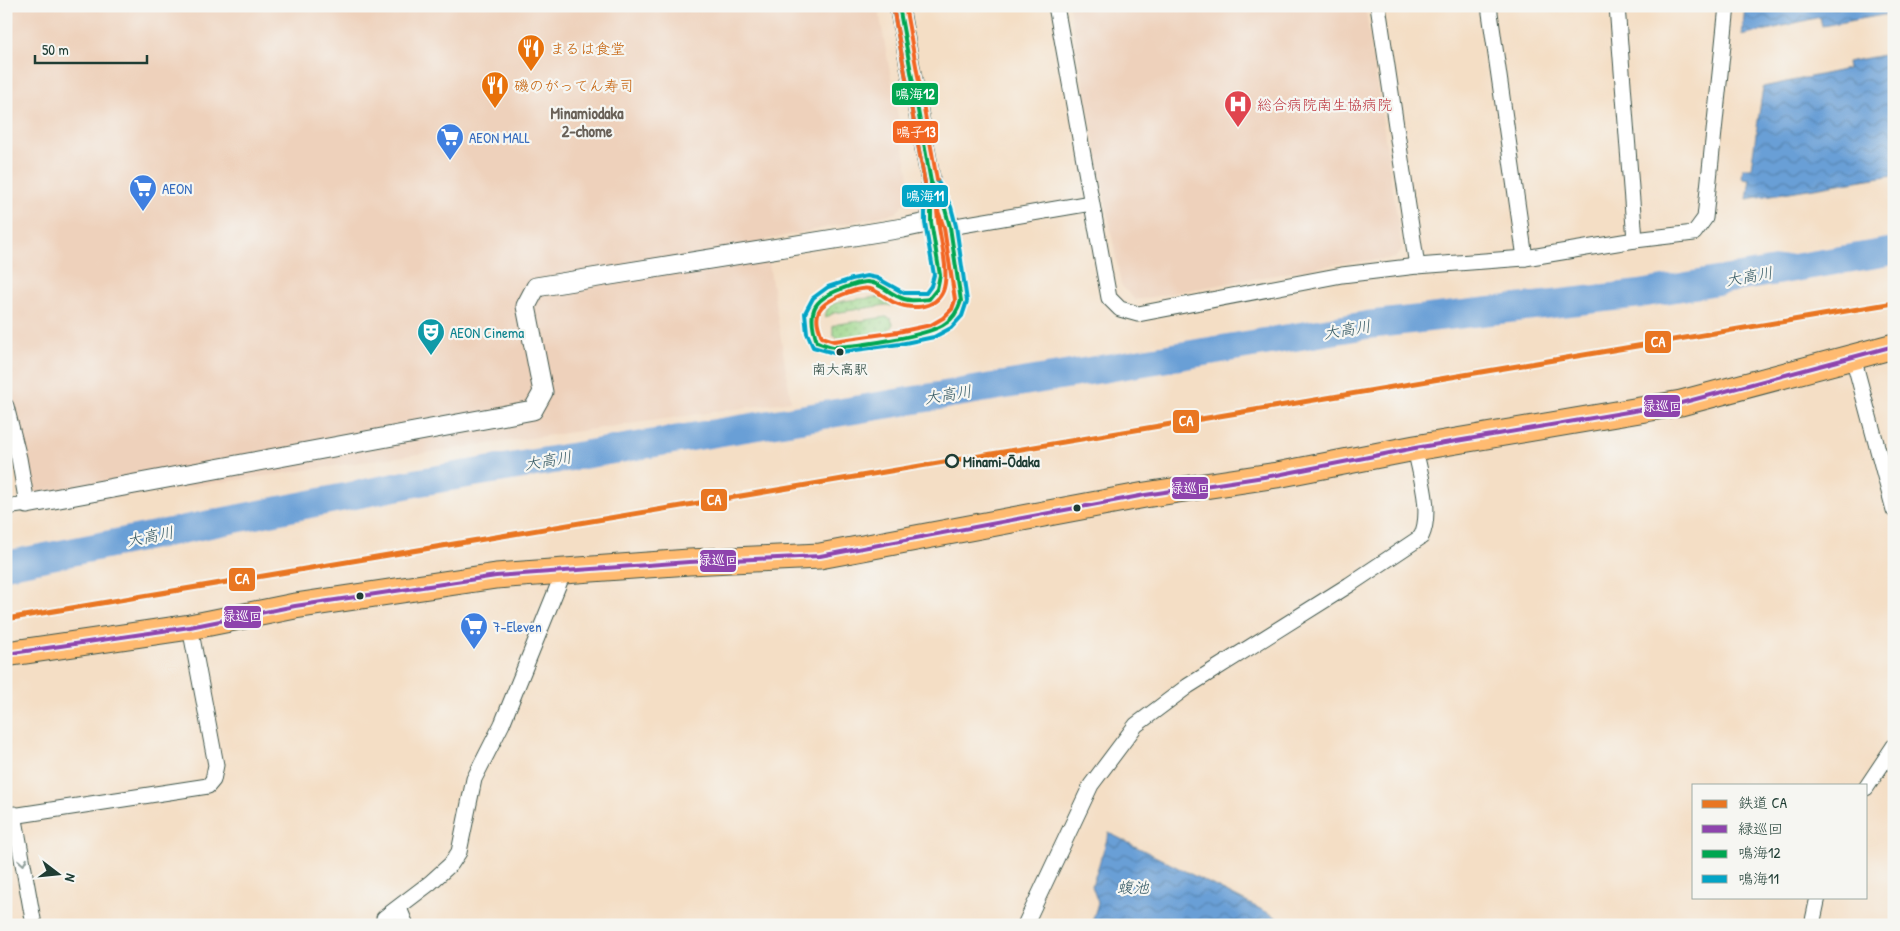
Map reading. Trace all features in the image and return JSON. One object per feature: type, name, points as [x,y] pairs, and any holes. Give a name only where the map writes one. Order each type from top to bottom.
[{"type":"main road","points":[[6,654],[190,627],[295,606],[496,576],[689,562],[820,556],[1145,495],[1277,474],[1415,448],[1681,403],[1894,346]]},
{"type":"street","points":[[6,507],[533,410],[543,392],[526,306],[536,287],[894,230],[931,222],[931,182],[899,6]]},
{"type":"street","points":[[1056,6],[1109,298],[1120,309],[1138,314],[1342,275],[1417,266],[1525,258],[1694,232],[1704,218],[1727,6]]},
{"type":"street","points":[[1378,6],[1417,266]]},
{"type":"street","points":[[1488,6],[1525,258]]},
{"type":"street","points":[[1617,6],[1635,240]]},
{"type":"street","points":[[931,182],[945,209],[950,227],[1091,203]]},
{"type":"street","points":[[1853,357],[1894,510]]},
{"type":"street","points":[[6,406],[19,458],[27,504]]},
{"type":"street","points":[[1025,925],[1091,785],[1136,725],[1188,686],[1349,585],[1421,537],[1425,528],[1426,511],[1415,448]]},
{"type":"street","points":[[384,918],[430,883],[450,864],[459,852],[474,779],[502,724],[564,571]]},
{"type":"street","points":[[34,925],[10,815],[208,786],[213,780],[216,765],[190,627]]},
{"type":"street","points":[[1868,785],[1894,746]]},
{"type":"street","points":[[1812,925],[1818,898]]},
{"type":"street","points":[[399,908],[406,925]]},
{"type":"shaded area","points":[[6,6],[878,6],[912,194],[896,213],[765,240],[791,401],[33,509],[6,364]]},
{"type":"shaded area","name":"総合病院南生協病院","points":[[1069,6],[1365,6],[1402,249],[1395,258],[1335,264],[1135,300],[1121,285]]},
{"type":"green space","points":[[878,297],[889,301],[892,306],[886,305],[834,313],[825,318],[827,309],[838,302]]},
{"type":"green space","points":[[886,317],[891,319],[893,324],[883,334],[845,340],[833,335],[833,326],[838,324]]},
{"type":"water","points":[[1745,6],[1894,6],[1894,13],[1822,26],[1820,17],[1742,36]]},
{"type":"water","points":[[1894,53],[1894,182],[1893,175],[1747,199],[1750,179],[1742,178],[1743,168],[1751,168],[1763,87],[1848,69],[1847,62]]},
{"type":"water","name":"蝮池","points":[[1109,833],[1292,925],[1091,925],[1098,903],[1092,886]]},
{"type":"waterway","name":"大高川","points":[[6,565],[420,482],[1367,325],[1640,294],[1894,251]]},
{"type":"rail line","name":"CA","points":[[6,619],[1894,303]]},
{"type":"transit line","name":"鳴海12","points":[[899,6],[931,182]]},
{"type":"transit line","name":"鳴子13","points":[[905,6],[937,180]]},
{"type":"transit line","name":"鳴海11","points":[[893,7],[925,183],[925,223],[934,275],[931,286],[926,293],[904,293],[877,278],[867,276],[828,287],[813,298],[805,313],[807,333],[813,347],[834,353],[900,344],[934,337],[951,328],[962,316],[967,301],[956,226],[951,207],[937,180]]},
{"type":"transit line","name":"鳴子13","points":[[893,7],[925,183]]},
{"type":"transit line","name":"鳴海12","points":[[931,182],[945,209],[950,227],[961,301],[957,311],[949,321],[938,328],[893,340],[836,347],[817,342],[812,323],[814,308],[831,293],[854,284],[871,282],[902,299],[917,300],[929,299],[937,289],[940,275],[931,222],[931,182]]},
{"type":"transit line","name":"鳴子13","points":[[937,208],[944,228],[955,300],[952,309],[943,318],[931,325],[898,332],[834,341],[822,337],[817,321],[819,311],[834,298],[850,292],[870,289],[900,305],[914,307],[928,305],[939,297],[945,282],[945,262],[937,208]]},
{"type":"transit line","name":"緑巡回","points":[[6,654],[190,627],[295,606],[496,576],[689,562],[820,556],[1145,495],[1277,475],[1415,448],[1681,403],[1894,346]]},
{"type":"place","name":"まるは食堂","points":[[531,72]]},
{"type":"place","name":"磯のがってん寿司","points":[[495,109]]},
{"type":"place","name":"総合病院南生協病院","points":[[1238,128]]},
{"type":"place","name":"AEON MALL","points":[[450,161]]},
{"type":"place","name":"AEON","points":[[143,212]]},
{"type":"place","name":"南大高駅","points":[[840,352]]},
{"type":"place","name":"AEON Cinema","points":[[431,356]]},
{"type":"place","name":"Minami-Ōdaka","points":[[952,461]]},
{"type":"place","name":"7-Eleven","points":[[474,650]]},
{"type":"district","name":"Minamiodaka 2-chome","points":[[587,122]]}]
